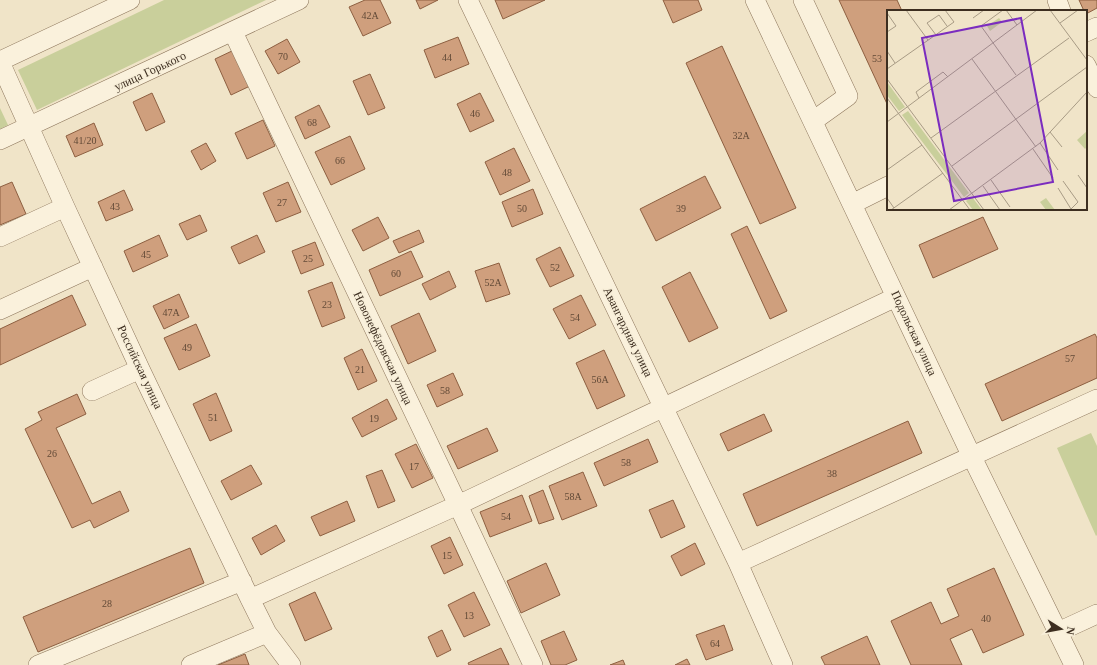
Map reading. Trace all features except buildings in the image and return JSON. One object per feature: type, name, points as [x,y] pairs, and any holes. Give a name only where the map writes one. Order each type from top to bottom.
[{"type":"street","points":[[0,61],[130,0]]},
{"type":"street","name":"улица Горького","points":[[0,140],[299,0]]},
{"type":"street","name":"Авангардная улица","points":[[468,0],[738,563],[783,665]]},
{"type":"street","name":"Подольская улица","points":[[755,0],[972,457],[1074,665]]},
{"type":"street","points":[[803,0],[848,96],[813,121]]},
{"type":"street","points":[[1056,0],[1061,10]]},
{"type":"street","points":[[1087,32],[1097,27]]},
{"type":"street","name":"Новонефёдовская улица","points":[[233,32],[458,505],[532,665]]},
{"type":"street","name":"Российская улица","points":[[0,61],[65,207],[140,369],[250,599],[268,633],[292,665]]},
{"type":"street","points":[[1087,66],[1097,88]]},
{"type":"street","points":[[852,204],[887,186]]},
{"type":"street","points":[[0,237],[65,207]]},
{"type":"street","points":[[0,310],[93,267]]},
{"type":"street","points":[[250,599],[458,505],[663,406],[896,297]]},
{"type":"street","points":[[92,391],[140,369]]},
{"type":"street","points":[[738,563],[1097,399]]},
{"type":"street","points":[[38,665],[242,581]]},
{"type":"street","points":[[1058,632],[1097,614]]},
{"type":"street","points":[[191,665],[268,633]]},
{"type":"green space","points":[[164,0],[266,0],[37,110],[18,70]]},
{"type":"green space","points":[[0,108],[8,125],[0,129]]},
{"type":"green space","points":[[1091,433],[1097,446],[1096,536],[1057,448]]}]
